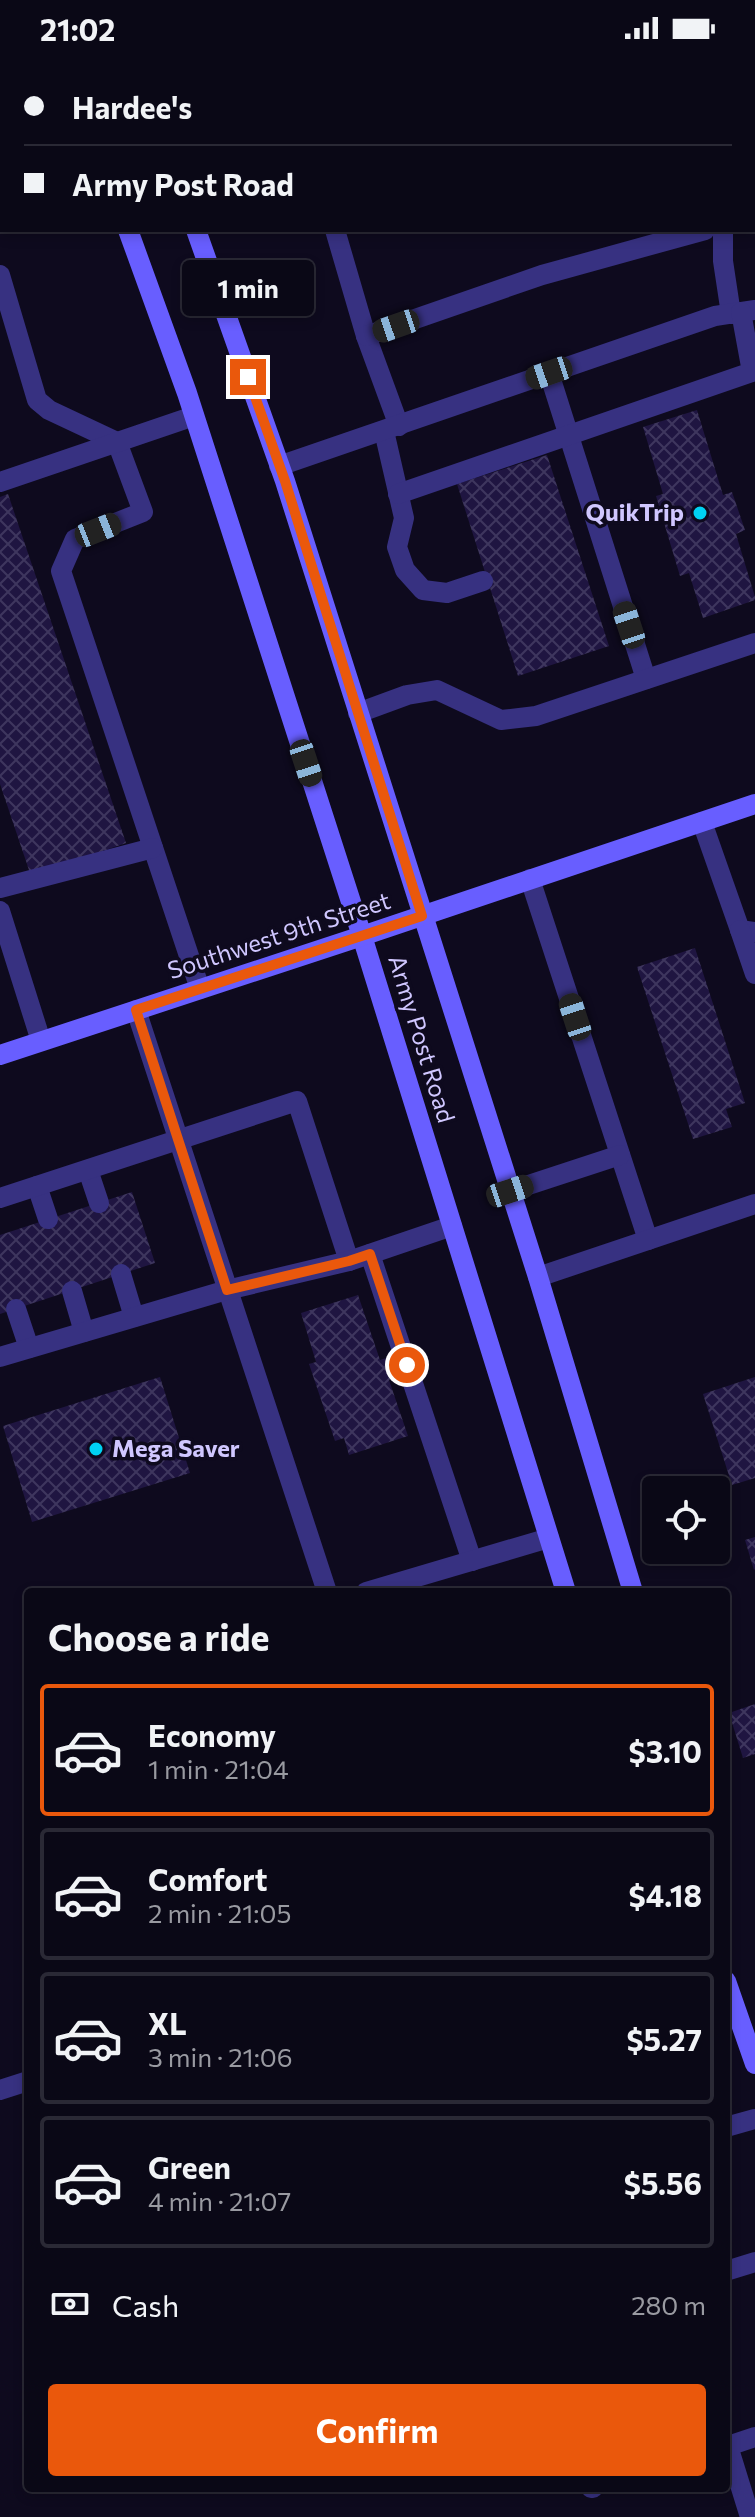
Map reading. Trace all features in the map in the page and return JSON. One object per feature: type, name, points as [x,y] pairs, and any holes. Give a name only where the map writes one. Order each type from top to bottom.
[{"type":"main road","name":"Army Post Road","points":[[129,232],[194,416],[362,936],[565,1588]]},
{"type":"main road","name":"Army Post Road","points":[[197,232],[279,466],[538,1277],[632,1588]]},
{"type":"main road","name":"Southwest 9th Street","points":[[0,1055],[755,804]]},
{"type":"main road","points":[[730,1992],[753,2054]]},
{"type":"street","points":[[337,232],[391,428],[398,494],[404,518],[397,547],[405,570],[423,590],[447,593],[483,581]]},
{"type":"street","points":[[366,336],[542,275],[698,232]]},
{"type":"street","points":[[398,494],[752,372],[742,312],[723,261],[723,232]]},
{"type":"street","points":[[0,275],[37,400],[49,410],[117,442],[143,512],[75,539],[61,571],[200,989]]},
{"type":"street","points":[[279,466],[715,316],[742,312]]},
{"type":"street","points":[[549,373],[646,679]]},
{"type":"street","points":[[0,482],[194,416]]},
{"type":"street","points":[[358,713],[407,695],[437,690],[501,720],[536,716],[755,643]]},
{"type":"street","points":[[702,822],[748,931],[755,974]]},
{"type":"street","points":[[0,888],[153,848]]},
{"type":"street","points":[[530,879],[648,1240]]},
{"type":"street","points":[[0,911],[41,1041]]},
{"type":"street","points":[[136,1010],[326,1588]]},
{"type":"street","points":[[0,1198],[297,1101],[349,1261]]},
{"type":"street","points":[[510,1191],[620,1155]]},
{"type":"street","points":[[88,1170],[99,1203]]},
{"type":"street","points":[[37,1186],[48,1219]]},
{"type":"street","points":[[538,1277],[755,1204]]},
{"type":"street","points":[[0,1357],[227,1290],[349,1261],[452,1226]]},
{"type":"street","points":[[370,1254],[472,1561]]},
{"type":"street","points":[[121,1274],[134,1317]]},
{"type":"street","points":[[72,1291],[84,1332]]},
{"type":"street","points":[[16,1309],[29,1348]]},
{"type":"street","points":[[380,1588],[549,1538]]},
{"type":"street","points":[[0,2090],[24,2082]]},
{"type":"street","points":[[730,2126],[755,2119]]},
{"type":"street","points":[[730,2270],[755,2262]]},
{"type":"street","points":[[730,2446],[755,2437]]},
{"type":"street","points":[[730,2456],[750,2517]]},
{"type":"building","name":"QuikTrip","points":[[697,410],[723,495],[732,492],[745,530],[736,534],[755,597],[755,600],[703,618],[689,573],[680,576],[656,496],[663,494],[643,427]]},
{"type":"building","points":[[547,455],[609,646],[518,676],[457,484]]},
{"type":"building","points":[[8,494],[126,843],[31,876],[0,784],[0,497]]},
{"type":"building","points":[[695,948],[745,1103],[726,1109],[732,1127],[693,1139],[637,967]]},
{"type":"building","points":[[132,1192],[155,1263],[0,1314],[0,1235]]},
{"type":"building","points":[[358,1295],[380,1360],[389,1357],[396,1377],[389,1380],[408,1436],[349,1455],[344,1438],[335,1441],[309,1364],[316,1362],[301,1313]]},
{"type":"building","name":"Mega Saver","points":[[160,1377],[190,1473],[32,1522],[3,1426]]},
{"type":"building","points":[[755,1377],[755,1478],[732,1485],[703,1394]]},
{"type":"building","points":[[755,1537],[755,1569],[754,1570],[745,1540]]},
{"type":"building","points":[[755,1704],[755,1754],[743,1758],[730,1713]]},
{"type":"place","name":"QuikTrip","points":[[700,513]]},
{"type":"place","name":"Mega Saver","points":[[96,1449]]},
{"type":"route","points":[[248,377],[285,481],[422,916],[136,1010],[227,1290],[370,1254],[407,1365]]}]
